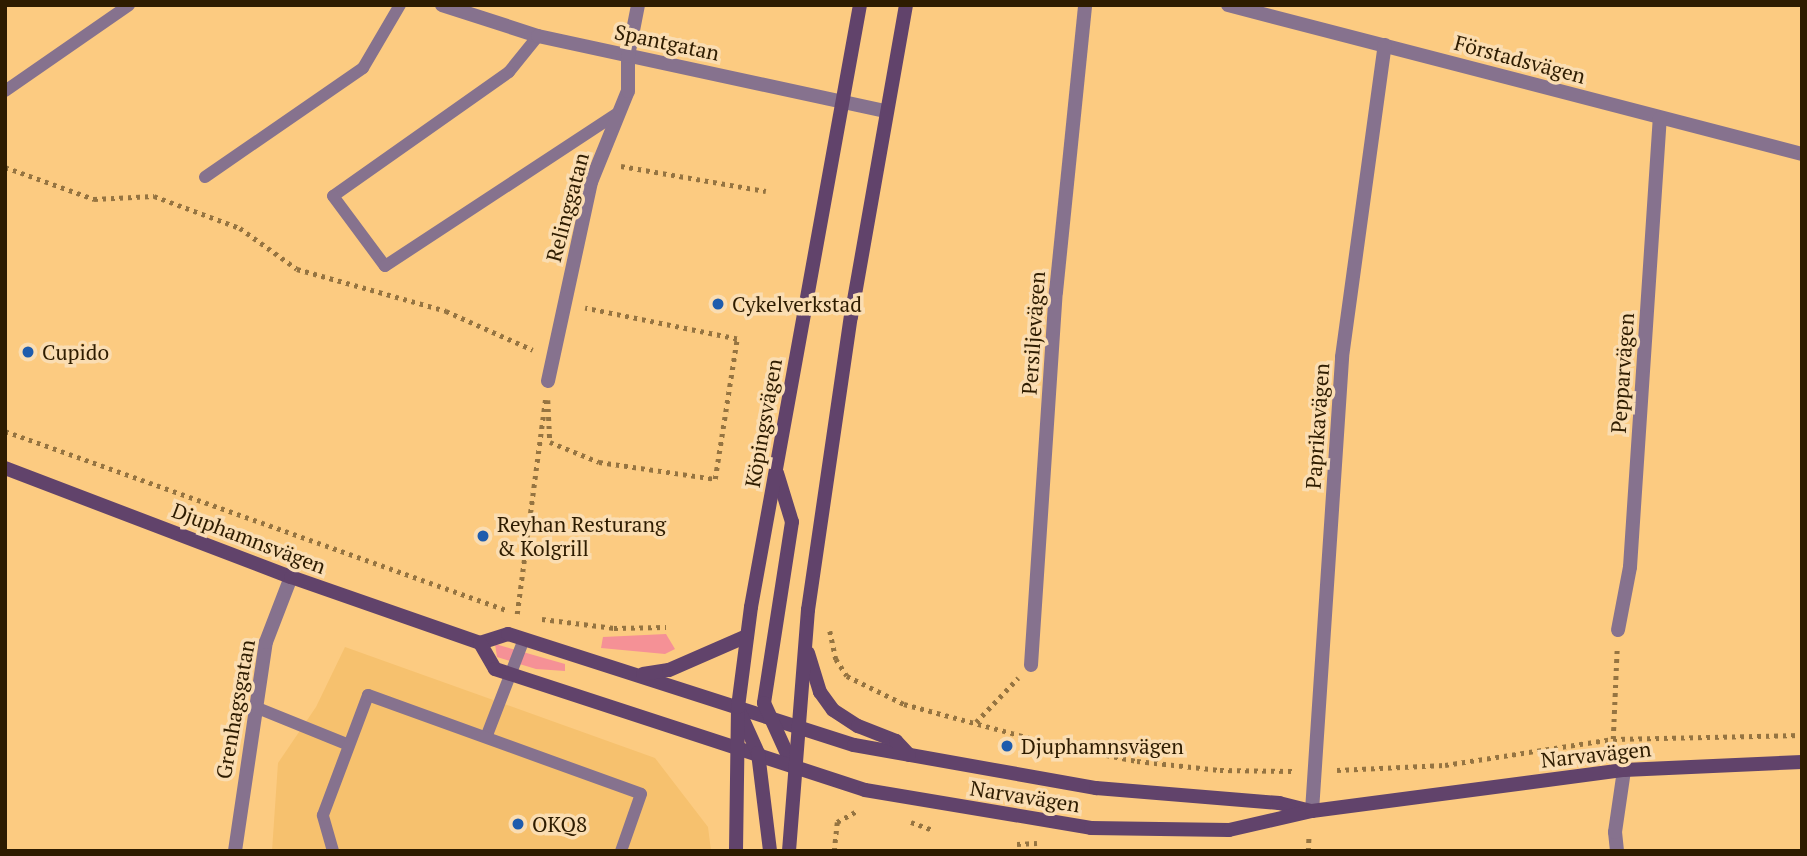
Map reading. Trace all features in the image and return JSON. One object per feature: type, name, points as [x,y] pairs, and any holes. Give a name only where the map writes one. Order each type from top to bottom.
[{"type":"main road","name":"Köpingsvägen","points":[[736,851],[738,707],[747,636],[860,5]]},
{"type":"main road","points":[[789,851],[793,767],[800,731],[806,644],[886,111],[906,5]]},
{"type":"main road","name":"Djuphamnsvägen","points":[[5,468],[291,578],[480,643]]},
{"type":"main road","points":[[776,468],[792,522],[764,703],[793,767]]},
{"type":"main road","points":[[737,745],[495,669],[480,643],[508,634],[738,707],[758,753],[770,851]]},
{"type":"main road","points":[[639,675],[670,670],[747,636]]},
{"type":"main road","points":[[806,644],[820,692],[833,710],[858,726],[896,741],[908,755]]},
{"type":"main road","name":"Narvavägen","points":[[738,707],[800,731],[908,755],[1096,788],[1279,803],[1312,811]]},
{"type":"main road","name":"Narvavägen","points":[[737,745],[793,767],[865,790],[1091,828],[1228,830],[1312,811],[1623,770],[1802,762]]},
{"type":"street","name":"Spantgatan","points":[[442,5],[538,36],[886,111]]},
{"type":"street","name":"Relinggatan","points":[[548,381],[599,162],[628,90],[628,55],[638,5]]},
{"type":"street","name":"Persiljevägen","points":[[1031,665],[1056,292],[1085,5]]},
{"type":"street","name":"Förstadsvägen","points":[[1228,5],[1802,154]]},
{"type":"street","name":"Paprikavägen","points":[[1312,811],[1342,357],[1385,45]]},
{"type":"street","name":"Pepparvägen","points":[[1618,630],[1630,567],[1660,118]]},
{"type":"street","name":"Grenhagsgatan","points":[[235,851],[266,642],[291,578]]},
{"type":"street","points":[[1617,851],[1615,832],[1623,770]]},
{"type":"lane","points":[[5,91],[129,5]]},
{"type":"lane","points":[[205,177],[363,68],[400,5]]},
{"type":"lane","points":[[538,36],[509,72],[333,195],[385,266],[620,112]]},
{"type":"lane","points":[[487,735],[524,639]]},
{"type":"lane","points":[[333,851],[323,815],[368,695],[487,735],[641,794],[621,851]]},
{"type":"lane","points":[[255,707],[349,745]]},
{"type":"path","points":[[599,162],[766,191]]},
{"type":"path","points":[[5,167],[94,199],[154,196],[240,228],[297,269],[446,311],[505,341],[553,356]]},
{"type":"path","points":[[548,381],[550,442],[599,462],[715,479],[737,339],[565,304]]},
{"type":"path","points":[[517,614],[548,381]]},
{"type":"path","points":[[5,431],[517,614],[563,624],[666,627]]},
{"type":"path","points":[[1613,739],[1618,630]]},
{"type":"path","points":[[833,650],[848,676],[866,688],[976,722],[1056,745],[1137,761],[1233,771],[1315,771],[1445,765],[1613,739],[1802,735]]},
{"type":"path","points":[[976,722],[1031,665]]},
{"type":"path","points":[[834,851],[837,822]]},
{"type":"shaded area","points":[[666,634],[675,649],[665,654],[601,648],[603,637]]},
{"type":"shaded area","points":[[495,644],[565,664],[565,671],[536,669],[497,657]]},
{"type":"shaded area","points":[[345,647],[655,758],[708,827],[711,851],[272,851],[278,763],[316,707]]},
{"type":"place","name":"Cykelverkstad","points":[[718,304]]},
{"type":"place","name":"Cupido","points":[[28,352]]},
{"type":"place","name":"Reyhan Resturang & Kolgrill","points":[[483,536]]},
{"type":"place","name":"Djuphamnsvägen","points":[[1007,746]]},
{"type":"place","name":"OKQ8","points":[[518,824]]}]
